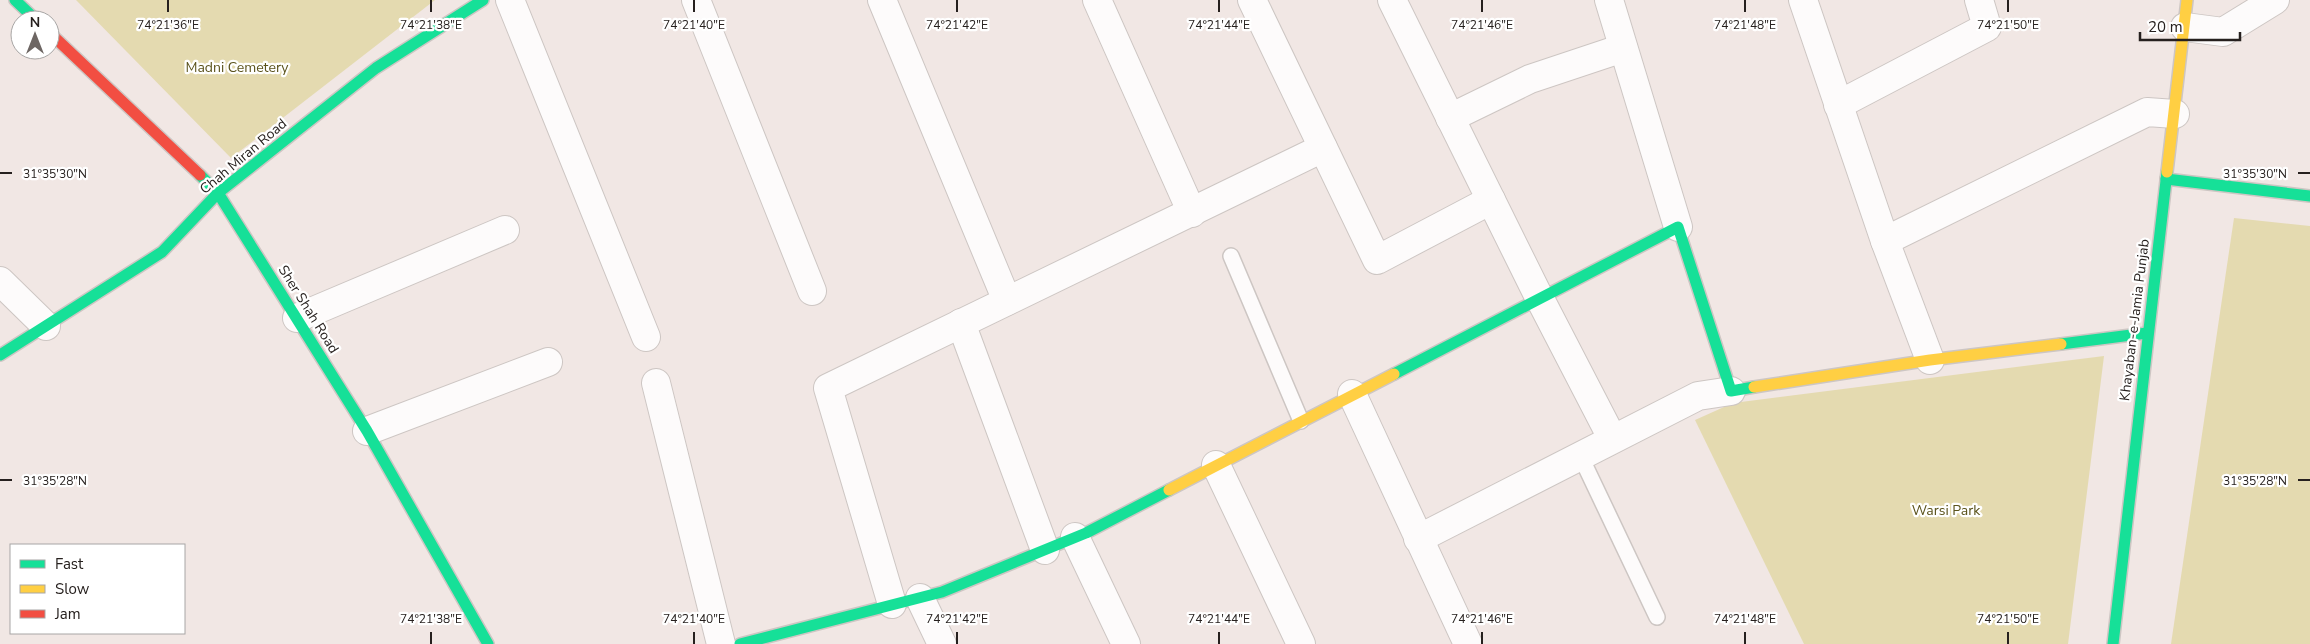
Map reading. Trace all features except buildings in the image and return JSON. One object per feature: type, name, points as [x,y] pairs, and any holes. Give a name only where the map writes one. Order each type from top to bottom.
[{"type":"street","points":[[15,0],[26,10]]},
{"type":"street","name":"Chah Miran Road","points":[[0,356],[162,252],[218,193],[376,68],[483,0]]},
{"type":"street","points":[[510,0],[646,337]]},
{"type":"street","points":[[696,0],[812,291]]},
{"type":"street","points":[[882,0],[1007,301]]},
{"type":"street","points":[[1097,0],[1192,214]]},
{"type":"street","points":[[1252,0],[1378,260],[1491,200]]},
{"type":"street","points":[[1392,0],[1539,297],[1612,438]]},
{"type":"street","points":[[1609,0],[1678,227],[1732,391]]},
{"type":"street","points":[[1803,0],[1885,241],[1930,360]]},
{"type":"street","points":[[1838,105],[1988,27],[1980,0]]},
{"type":"street","name":"Khayaban-e-Jamia Punjab","points":[[2113,644],[2187,0]]},
{"type":"street","points":[[2185,27],[2223,32],[2276,0]]},
{"type":"street","name":"Sher Shah Road","points":[[60,43],[218,193],[367,431],[488,644]]},
{"type":"street","points":[[1450,118],[1530,78],[1623,48]]},
{"type":"street","points":[[1885,241],[2148,112],[2175,114]]},
{"type":"street","points":[[892,604],[828,388],[1192,214],[1323,148]]},
{"type":"street","points":[[2166,179],[2310,196]]},
{"type":"street","points":[[747,643],[942,592],[1075,538],[1539,297],[1678,227]]},
{"type":"street","points":[[296,318],[505,230]]},
{"type":"street","points":[[0,281],[46,326]]},
{"type":"street","points":[[960,324],[1045,550]]},
{"type":"street","points":[[1418,539],[1612,438],[1698,396],[1930,360],[2148,334]]},
{"type":"street","points":[[367,431],[548,362]]},
{"type":"street","points":[[656,383],[721,644]]},
{"type":"street","points":[[1352,394],[1468,644]]},
{"type":"street","points":[[1216,465],[1301,644]]},
{"type":"street","points":[[1075,538],[1126,644]]},
{"type":"street","points":[[920,598],[942,644]]},
{"type":"lane","points":[[1231,256],[1301,421]]},
{"type":"lane","points":[[1580,455],[1657,617]]},
{"type":"green space","name":"Madni Cemetery","points":[[76,0],[435,0],[231,158]]},
{"type":"green space","points":[[2234,218],[2310,226],[2310,644],[2171,644]]},
{"type":"green space","name":"Warsi Park","points":[[2104,356],[2068,644],[1804,644],[1695,420],[1733,403]]},
{"type":"traffic: fast","points":[[15,0],[26,10]]},
{"type":"traffic: fast","points":[[0,355],[162,252],[218,193],[376,68],[483,0]]},
{"type":"traffic: fast","points":[[2113,644],[2167,172]]},
{"type":"traffic: fast","points":[[200,175],[218,193],[367,431],[488,644]]},
{"type":"traffic: fast","points":[[2166,179],[2310,196]]},
{"type":"traffic: fast","points":[[1394,374],[1678,227],[1731,391],[1754,387]]},
{"type":"traffic: fast","points":[[2061,344],[2147,333]]},
{"type":"traffic: fast","points":[[740,644],[942,592],[1086,533],[1169,490]]},
{"type":"traffic: slow","points":[[2167,172],[2187,0]]},
{"type":"traffic: slow","points":[[1754,387],[1930,360],[2061,344]]},
{"type":"traffic: slow","points":[[1169,490],[1394,374]]},
{"type":"traffic: jam","points":[[60,42],[200,175]]}]
